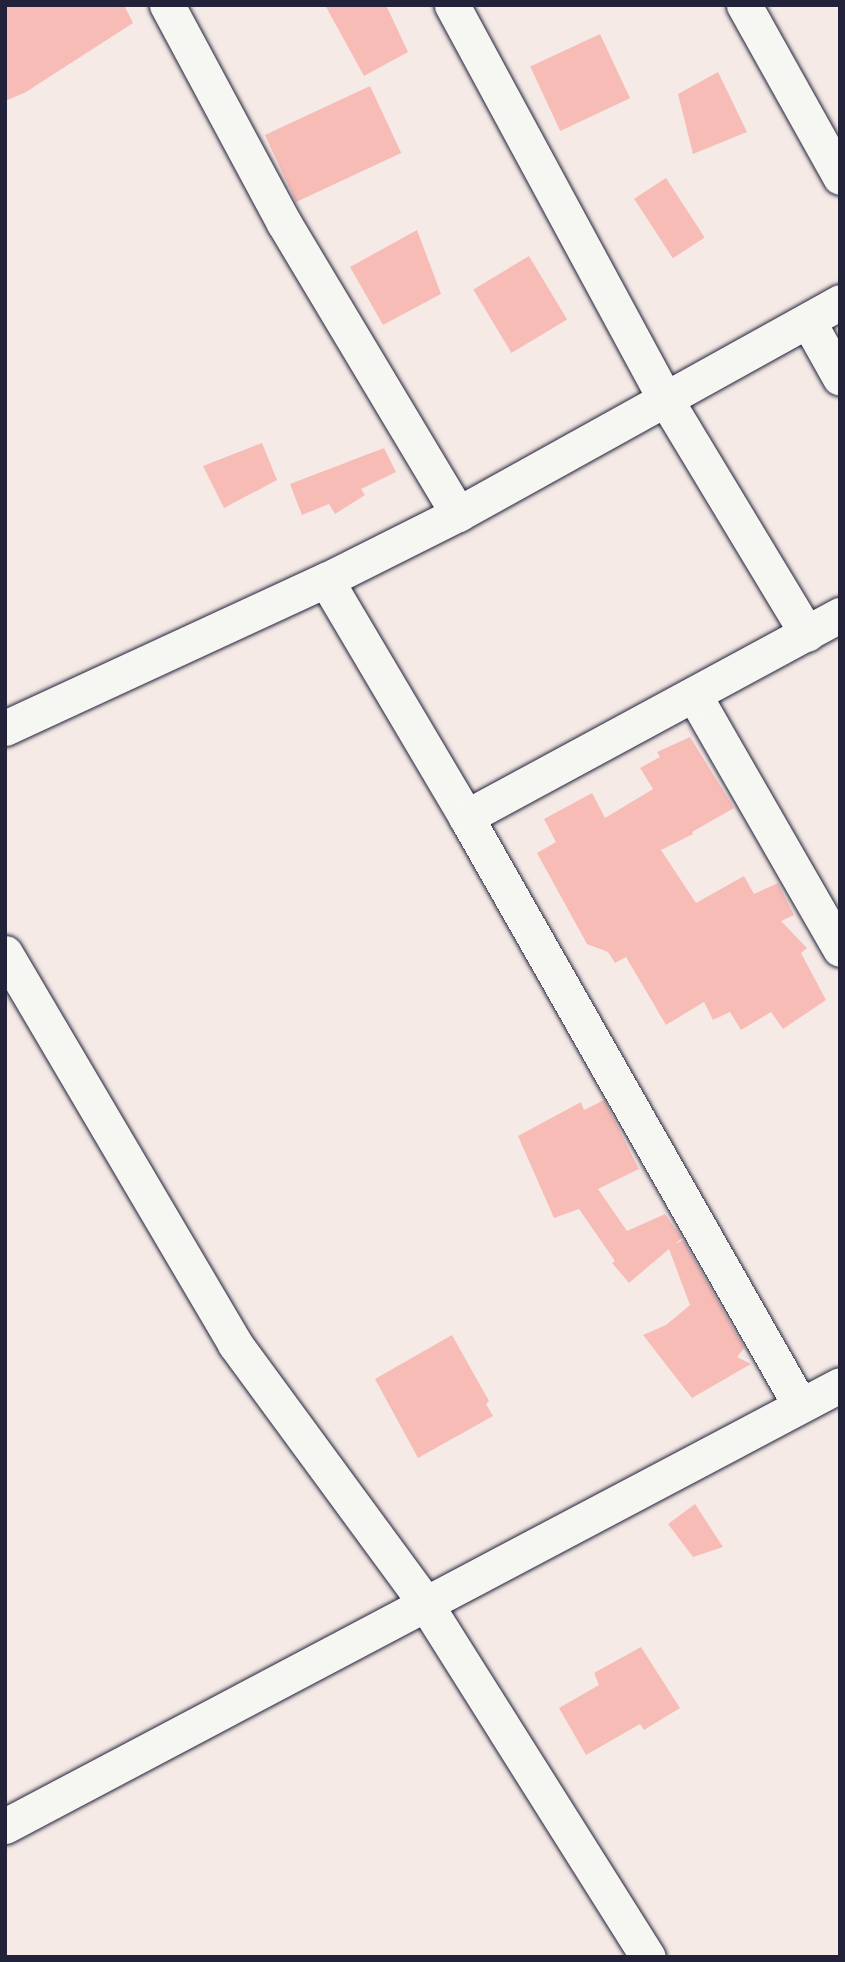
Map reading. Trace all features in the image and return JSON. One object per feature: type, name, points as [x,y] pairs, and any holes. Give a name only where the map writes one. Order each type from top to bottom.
[{"type":"street","points":[[167,5],[284,223],[458,514]]},
{"type":"street","points":[[452,5],[666,400],[807,634]]},
{"type":"street","points":[[744,5],[840,177]]},
{"type":"street","points":[[5,728],[326,580],[458,514],[840,302]]},
{"type":"street","points":[[808,321],[840,378]]},
{"type":"street","points":[[326,580],[466,817],[800,1405]]},
{"type":"street","points":[[466,817],[840,615]]},
{"type":"street","points":[[694,695],[840,949]]},
{"type":"street","points":[[5,953],[235,1344],[425,1603],[648,1957]]},
{"type":"street","points":[[5,1826],[840,1385]]},
{"type":"building","points":[[5,5],[124,5],[133,23],[26,92],[5,101]]},
{"type":"building","points":[[325,5],[386,5],[408,52],[364,76]]},
{"type":"building","points":[[600,34],[630,98],[560,131],[530,67]]},
{"type":"building","points":[[718,72],[747,132],[693,154],[678,94]]},
{"type":"building","points":[[370,86],[401,153],[296,202],[265,135]]},
{"type":"building","points":[[666,178],[705,238],[673,258],[634,199]]},
{"type":"building","points":[[417,230],[441,294],[383,325],[350,267]]},
{"type":"building","points":[[529,256],[567,319],[511,353],[473,289]]},
{"type":"building","points":[[262,443],[277,480],[224,508],[203,466]]},
{"type":"building","points":[[384,448],[396,472],[361,489],[365,495],[335,514],[329,504],[302,515],[290,484]]},
{"type":"building","points":[[690,737],[734,808],[661,850],[696,903],[744,876],[754,894],[778,883],[794,915],[781,921],[807,948],[801,953],[826,1000],[783,1029],[771,1012],[741,1030],[730,1012],[713,1020],[704,1002],[666,1025],[626,957],[615,963],[608,952],[587,944],[537,853],[556,842],[544,819],[592,793],[605,818],[653,789],[640,768],[660,757],[657,752]]},
{"type":"building","points":[[604,1100],[639,1169],[598,1189],[627,1231],[665,1214],[682,1238],[675,1244],[683,1240],[744,1348],[737,1357],[751,1364],[692,1398],[643,1335],[666,1325],[690,1305],[669,1249],[629,1283],[612,1263],[615,1261],[579,1209],[554,1218],[518,1136],[581,1102],[584,1110]]},
{"type":"building","points":[[452,1335],[489,1401],[486,1404],[493,1416],[418,1458],[375,1379]]},
{"type":"building","points":[[695,1504],[723,1547],[693,1557],[668,1524]]},
{"type":"building","points":[[641,1647],[680,1708],[644,1730],[640,1724],[586,1755],[559,1708],[599,1685],[594,1673]]}]
